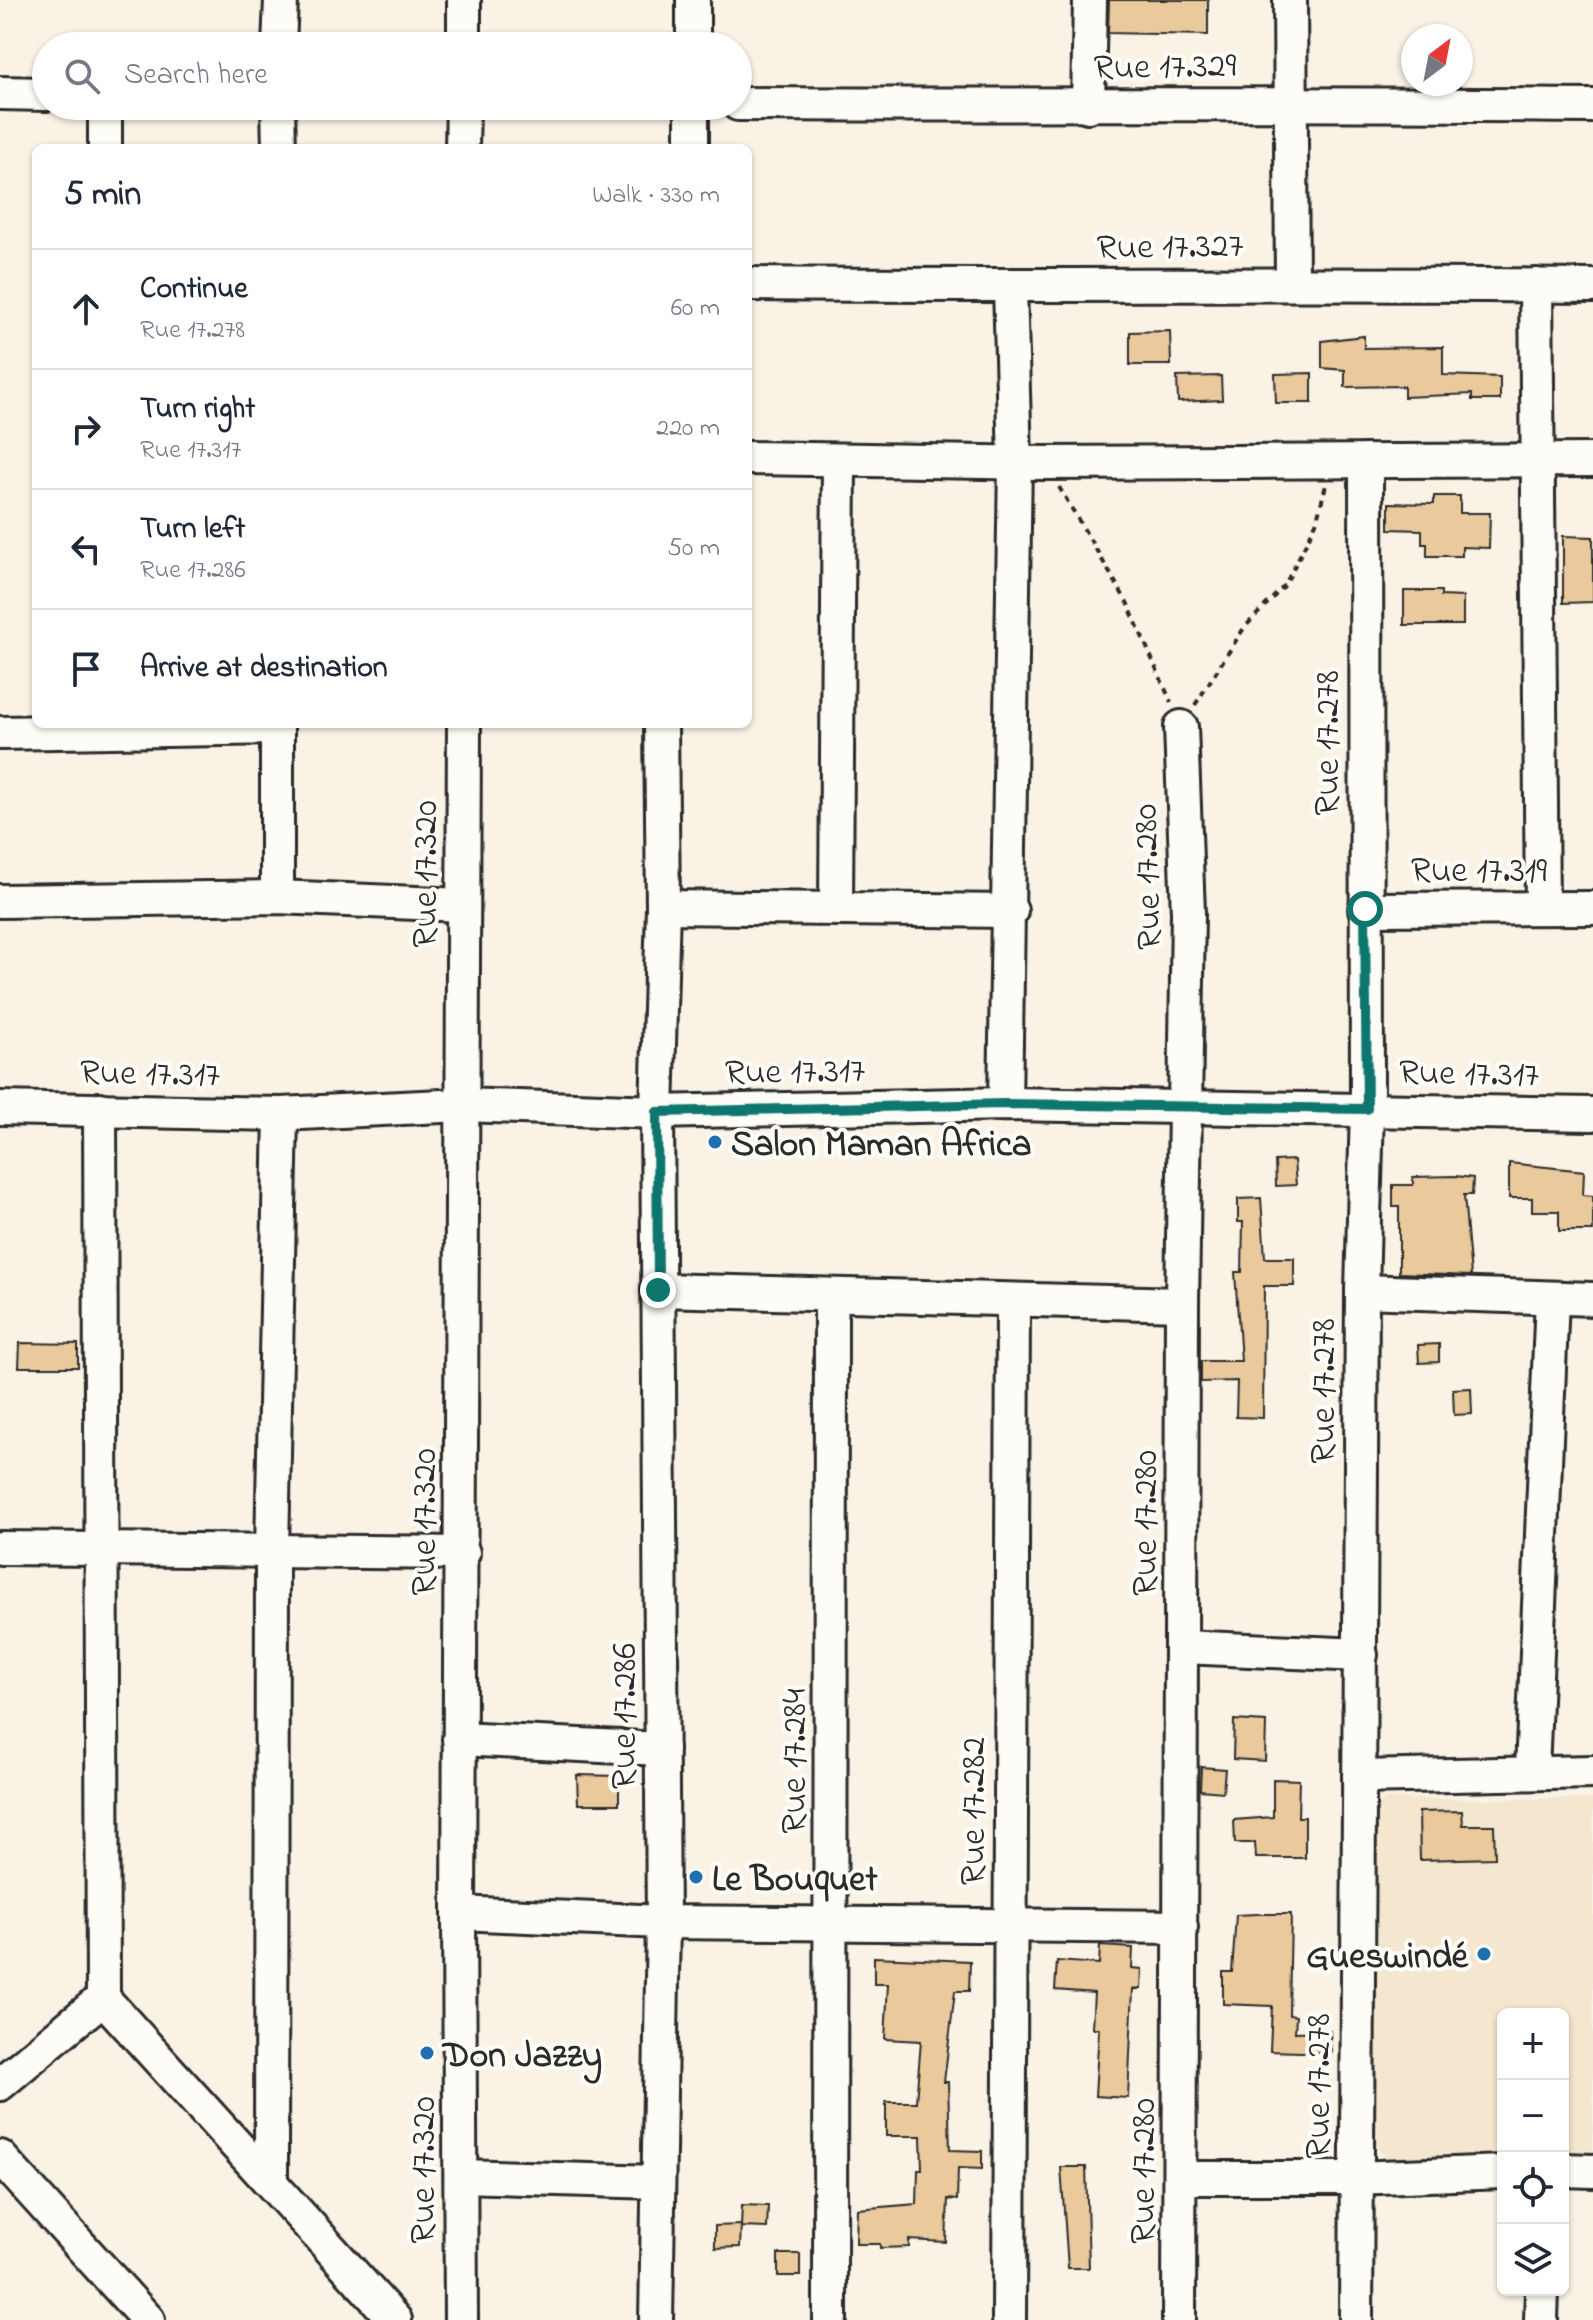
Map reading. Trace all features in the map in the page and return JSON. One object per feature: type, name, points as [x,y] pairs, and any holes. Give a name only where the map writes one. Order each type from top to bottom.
[{"type":"street","points":[[280,32],[281,0]]},
{"type":"street","points":[[464,0],[464,32]]},
{"type":"street","points":[[693,0],[693,32]]},
{"type":"street","points":[[1088,106],[1090,0]]},
{"type":"street","points":[[1290,0],[1292,282]]},
{"type":"street","points":[[0,93],[32,94]]},
{"type":"street","name":"Rue 17.329","points":[[752,104],[1088,106],[1291,102],[1593,106]]},
{"type":"street","points":[[105,120],[105,144]]},
{"type":"street","points":[[278,120],[279,144]]},
{"type":"street","points":[[462,144],[463,120]]},
{"type":"street","points":[[692,120],[692,144]]},
{"type":"street","name":"Rue 17.327","points":[[752,284],[1010,287],[1292,282],[1593,286]]},
{"type":"street","points":[[1536,285],[1542,907]]},
{"type":"street","points":[[1005,1104],[1030,462],[1010,287]]},
{"type":"street","points":[[752,458],[1030,462],[1593,460]]},
{"type":"street","points":[[836,907],[839,460]]},
{"type":"street","name":"Rue 17.278","points":[[1356,2320],[1362,1291],[1367,1109],[1366,461]]},
{"type":"street","name":"Rue 17.280","points":[[1179,2320],[1182,2178],[1182,1304],[1188,913],[1181,727]]},
{"type":"street","points":[[0,733],[105,728]]},
{"type":"street","points":[[277,728],[277,897]]},
{"type":"street","name":"Rue 17.320","points":[[461,2320],[459,1739],[463,1553],[464,728]]},
{"type":"street","name":"Rue 17.286","points":[[656,2320],[663,1922],[657,1112],[663,907],[661,728]]},
{"type":"street","points":[[0,901],[277,897],[463,905]]},
{"type":"street","points":[[663,907],[1011,911]]},
{"type":"street","name":"Rue 17.319","points":[[1365,909],[1593,908]]},
{"type":"street","name":"Rue 17.317","points":[[0,1108],[281,1114],[462,1105],[657,1112],[1005,1104],[1593,1114]]},
{"type":"street","points":[[100,1109],[103,1998],[395,2320]]},
{"type":"street","points":[[271,2182],[272,1550],[281,1114]]},
{"type":"street","points":[[658,1290],[1013,1302],[1182,1304]]},
{"type":"street","points":[[1362,1291],[1593,1299]]},
{"type":"street","name":"Rue 17.284","points":[[830,2320],[831,1297]]},
{"type":"street","points":[[1532,1771],[1552,1298]]},
{"type":"street","name":"Rue 17.282","points":[[1009,2320],[1013,1302]]},
{"type":"street","points":[[0,1548],[463,1553]]},
{"type":"street","points":[[1183,1647],[1361,1655]]},
{"type":"street","points":[[459,1739],[662,1749]]},
{"type":"street","points":[[1359,1777],[1593,1772]]},
{"type":"street","points":[[459,1913],[663,1922],[1181,1927]]},
{"type":"street","points":[[0,2084],[103,1998]]},
{"type":"street","points":[[0,2157],[148,2320]]},
{"type":"street","points":[[1569,2170],[1593,2171]]},
{"type":"street","points":[[1182,2178],[1355,2178],[1497,2172]]},
{"type":"street","points":[[461,2176],[657,2182]]},
{"type":"street","points":[[1541,2320],[1542,2296]]},
{"type":"path","points":[[1181,727],[1244,628],[1285,585],[1316,523],[1333,461]]},
{"type":"path","points":[[1030,462],[1127,602],[1152,651],[1181,727]]},
{"type":"shaded area","name":"Gueswindé","points":[[1386,1799],[1593,1799],[1593,2160],[1569,2159],[1569,2008],[1497,2008],[1497,2159],[1387,2158],[1373,2144],[1377,1806]]},
{"type":"building","points":[[1109,0],[1208,0],[1208,35],[1108,33]]},
{"type":"building","points":[[1170,331],[1171,365],[1130,365],[1130,332]]},
{"type":"building","points":[[1364,336],[1364,348],[1443,347],[1443,375],[1500,377],[1500,400],[1472,400],[1472,394],[1404,397],[1404,386],[1345,387],[1345,370],[1322,368],[1322,341]]},
{"type":"building","points":[[1312,373],[1312,403],[1276,403],[1275,374]]},
{"type":"building","points":[[1221,376],[1222,400],[1178,402],[1177,377]]},
{"type":"building","points":[[1434,496],[1460,496],[1460,513],[1490,513],[1489,548],[1462,547],[1462,556],[1427,556],[1427,544],[1422,544],[1422,530],[1389,529],[1389,503],[1434,504]]},
{"type":"building","points":[[1563,536],[1593,537],[1593,602],[1563,603]]},
{"type":"building","points":[[1404,591],[1441,591],[1441,596],[1463,597],[1463,625],[1404,625]]},
{"type":"building","points":[[1294,1160],[1296,1185],[1276,1186],[1275,1161]]},
{"type":"building","points":[[1509,1163],[1584,1171],[1583,1195],[1593,1196],[1593,1231],[1559,1231],[1559,1211],[1532,1211],[1532,1198],[1509,1198]]},
{"type":"building","points":[[1413,1177],[1473,1178],[1472,1195],[1464,1195],[1471,1276],[1399,1273],[1399,1207],[1393,1207],[1393,1185],[1413,1185]]},
{"type":"building","points":[[1261,1198],[1265,1258],[1294,1258],[1294,1286],[1264,1286],[1263,1418],[1236,1417],[1237,1381],[1201,1382],[1201,1361],[1241,1361],[1235,1272],[1242,1272],[1243,1222],[1238,1222],[1238,1199]]},
{"type":"building","points":[[20,1343],[78,1344],[78,1367],[19,1367]]},
{"type":"building","points":[[1439,1344],[1439,1362],[1419,1363],[1418,1345]]},
{"type":"building","points":[[1471,1388],[1472,1414],[1454,1415],[1453,1389]]},
{"type":"building","points":[[1234,1720],[1266,1722],[1265,1761],[1233,1759]]},
{"type":"building","points":[[1201,1767],[1225,1769],[1223,1792],[1200,1790]]},
{"type":"building","points":[[577,1775],[619,1776],[619,1804],[578,1804]]},
{"type":"building","points":[[1273,1779],[1299,1780],[1298,1817],[1305,1817],[1305,1858],[1256,1858],[1255,1843],[1235,1843],[1234,1820],[1273,1817]]},
{"type":"building","points":[[1462,1811],[1463,1825],[1494,1825],[1495,1858],[1420,1860],[1419,1812]]},
{"type":"building","points":[[1291,1914],[1289,2015],[1296,2016],[1295,2032],[1330,2031],[1331,2053],[1270,2051],[1272,2006],[1223,2004],[1223,1972],[1232,1972],[1236,1915]]},
{"type":"building","points":[[1100,1946],[1133,1948],[1132,1968],[1142,1969],[1141,1989],[1133,1989],[1128,2098],[1095,2096],[1099,2029],[1092,2028],[1094,1993],[1055,1990],[1057,1961],[1099,1964]]},
{"type":"building","points":[[874,1957],[970,1961],[969,1991],[955,1991],[944,2082],[948,2082],[950,2150],[982,2151],[982,2169],[958,2168],[957,2200],[948,2199],[946,2242],[909,2240],[909,2247],[880,2248],[880,2244],[856,2244],[857,2209],[917,2204],[918,2169],[922,2169],[921,2136],[886,2136],[886,2102],[916,2102],[921,2041],[885,2039],[888,1984],[874,1984]]},
{"type":"building","points":[[1061,2167],[1086,2167],[1089,2268],[1068,2268]]},
{"type":"building","points":[[742,2205],[768,2206],[767,2228],[741,2227]]},
{"type":"building","points":[[741,2225],[740,2247],[715,2248],[715,2226]]},
{"type":"building","points":[[778,2254],[800,2254],[800,2276],[778,2276]]},
{"type":"place","name":"Salon Maman Africa","points":[[715,1142]]},
{"type":"place","name":"Le Bouquet","points":[[696,1877]]},
{"type":"place","name":"Gueswindé","points":[[1484,1954]]},
{"type":"place","name":"Don Jazzy","points":[[427,2053]]},
{"type":"route","points":[[658,1290],[657,1112],[1005,1104],[1367,1109],[1365,909]]}]
